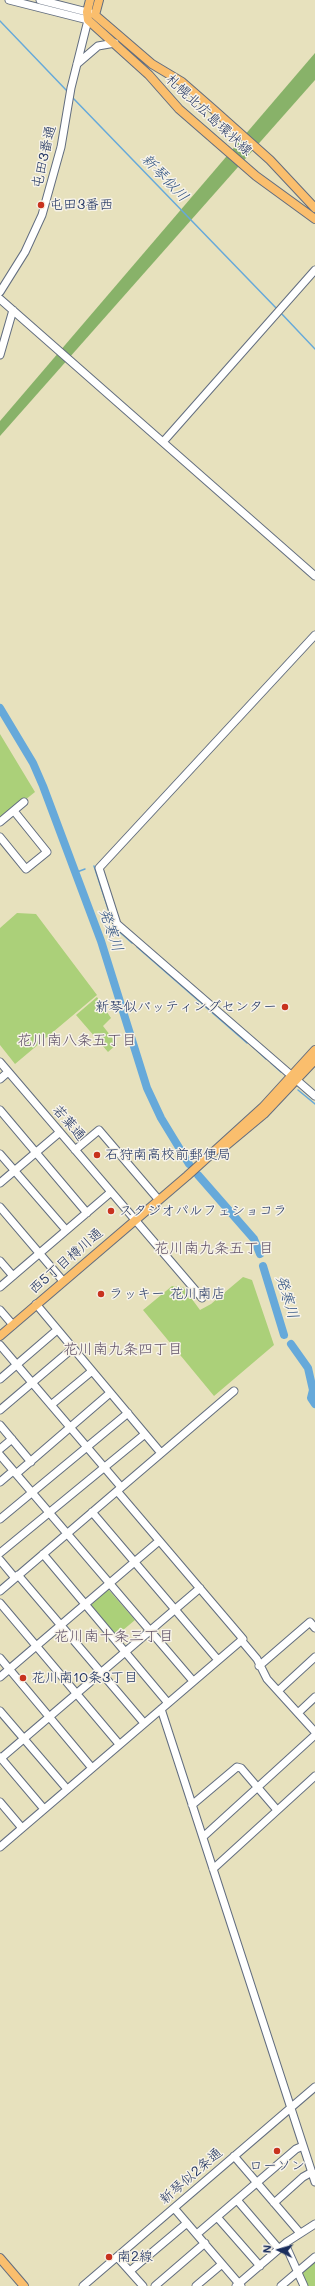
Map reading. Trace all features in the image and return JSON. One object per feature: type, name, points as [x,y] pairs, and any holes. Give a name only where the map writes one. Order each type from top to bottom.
[{"type":"main road","points":[[90,0],[90,16]]},
{"type":"main road","points":[[90,16],[99,0]]},
{"type":"main road","name":"札幌北広島環状線","points":[[90,16],[115,43],[149,75],[179,109],[256,176],[315,219]]},
{"type":"main road","name":"札幌北広島環状線","points":[[90,16],[152,64],[182,82],[270,160],[315,208]]},
{"type":"main road","name":"西5丁目樽川通","points":[[0,1336],[158,1199],[210,1159],[264,1114],[315,1050]]},
{"type":"main road","name":"西5丁目樽川通","points":[[294,1078],[315,1060]]},
{"type":"main road","points":[[0,2258],[24,2286]]},
{"type":"street","points":[[9,0],[90,16]]},
{"type":"street","points":[[40,0],[90,16]]},
{"type":"street","name":"屯田3番通","points":[[0,292],[25,252],[42,215],[62,147],[71,88],[90,16]]},
{"type":"street","points":[[77,64],[98,46],[115,43]]},
{"type":"street","points":[[163,442],[315,270]]},
{"type":"street","points":[[0,300],[315,576]]},
{"type":"street","points":[[0,355],[13,310]]},
{"type":"street","points":[[315,635],[99,868],[117,924],[315,1096]]},
{"type":"street","points":[[0,822],[24,802]]},
{"type":"street","points":[[0,837],[26,869],[46,852],[14,811]]},
{"type":"street","name":"若葉通","points":[[0,1062],[202,1298]]},
{"type":"street","points":[[0,1079],[8,1072]]},
{"type":"street","points":[[0,1110],[87,1213]]},
{"type":"street","points":[[75,1150],[99,1130],[158,1199]]},
{"type":"street","points":[[0,1183],[60,1132]]},
{"type":"street","points":[[0,1154],[66,1230]]},
{"type":"street","points":[[0,1287],[111,1192]]},
{"type":"street","points":[[0,1207],[63,1281]]},
{"type":"street","points":[[0,1261],[13,1276]]},
{"type":"street","points":[[36,1304],[161,1453]]},
{"type":"street","points":[[0,1310],[13,1325]]},
{"type":"street","points":[[0,1378],[57,1330]]},
{"type":"street","points":[[0,1345],[104,1467],[159,1541],[242,1639],[257,1660],[259,1666],[278,1691],[315,1732]]},
{"type":"street","points":[[0,1410],[72,1348]]},
{"type":"street","points":[[51,1404],[92,1371]]},
{"type":"street","points":[[0,1590],[234,1391]]},
{"type":"street","points":[[0,1482],[31,1462],[110,1393]]},
{"type":"street","points":[[0,1519],[128,1414]]},
{"type":"street","points":[[0,1425],[31,1462]]},
{"type":"street","points":[[0,1553],[145,1434]]},
{"type":"street","points":[[0,1449],[12,1439]]},
{"type":"street","points":[[0,1455],[193,1681]]},
{"type":"street","points":[[92,1512],[218,1660]]},
{"type":"street","points":[[0,1676],[159,1541]]},
{"type":"street","points":[[43,1554],[168,1703]]},
{"type":"street","points":[[0,1560],[17,1576],[60,1624],[144,1723]]},
{"type":"street","points":[[44,1809],[0,1758],[50,1718],[76,1693],[200,1588]]},
{"type":"street","points":[[0,1603],[119,1744]]},
{"type":"street","points":[[259,1666],[310,1622],[315,1628]]},
{"type":"street","points":[[0,1847],[242,1639]]},
{"type":"street","points":[[278,1691],[315,1657]]},
{"type":"street","points":[[0,1658],[92,1768]]},
{"type":"street","points":[[298,1713],[315,1697]]},
{"type":"street","points":[[161,1709],[303,2146],[312,2160],[312,2172],[315,2182]]},
{"type":"street","points":[[0,1711],[67,1789]]},
{"type":"street","points":[[203,1838],[315,1735]]},
{"type":"street","points":[[192,1805],[237,1768],[241,1768],[277,1810]]},
{"type":"street","points":[[213,1869],[315,1776]]},
{"type":"street","points":[[0,1802],[22,1828]]},
{"type":"street","name":"新琴似2条通","points":[[83,2286],[315,2087]]},
{"type":"street","points":[[197,2234],[296,2149],[303,2146]]},
{"type":"street","points":[[234,2156],[300,2233]]},
{"type":"street","points":[[274,2203],[303,2177],[312,2172]]},
{"type":"street","points":[[237,2200],[279,2249]]},
{"type":"street","points":[[174,2208],[239,2285],[279,2249],[315,2224]]},
{"type":"street","points":[[217,2217],[260,2266]]},
{"type":"street","points":[[130,2271],[187,2223]]},
{"type":"street","points":[[155,2286],[205,2243]]},
{"type":"street","points":[[286,2244],[304,2286]]},
{"type":"street","points":[[117,2257],[143,2286]]},
{"type":"street","points":[[281,2286],[315,2257]]},
{"type":"street","points":[[196,2286],[222,2264]]},
{"type":"green space","points":[[315,53],[315,80],[0,436],[0,421]]},
{"type":"green space","points":[[0,734],[35,792],[0,820]]},
{"type":"green space","points":[[17,913],[36,914],[97,995],[15,1064],[0,1045],[0,928]]},
{"type":"green space","points":[[97,997],[111,1018],[103,1026],[117,1044],[108,1052],[76,1015]]},
{"type":"green space","points":[[243,1277],[252,1280],[274,1345],[214,1396],[143,1310],[172,1286],[183,1287],[200,1310],[211,1304]]},
{"type":"green space","points":[[108,1589],[135,1620],[116,1636],[91,1605]]},
{"type":"green space","points":[[315,2261],[315,2286],[308,2286],[302,2273]]},
{"type":"waterway","name":"新琴似川","points":[[0,21],[68,92]]},
{"type":"waterway","name":"新琴似川","points":[[72,97],[278,310]]},
{"type":"waterway","name":"新琴似川","points":[[280,312],[315,349]]},
{"type":"waterway","name":"発寒川","points":[[0,708],[33,763],[43,786],[101,941],[147,1088],[161,1118],[189,1164]]},
{"type":"waterway","points":[[94,866],[114,927],[132,943]]},
{"type":"waterway","points":[[77,872],[85,869]]},
{"type":"waterway","points":[[137,947],[247,1043]]},
{"type":"waterway","points":[[252,1046],[266,1059]]},
{"type":"waterway","points":[[271,1063],[281,1072]]},
{"type":"waterway","points":[[298,1090],[315,1104]]},
{"type":"waterway","name":"発寒川","points":[[198,1175],[254,1239],[260,1254]]},
{"type":"waterway","name":"発寒川","points":[[263,1266],[284,1335]]},
{"type":"waterway","name":"発寒川","points":[[291,1344],[308,1368],[313,1390],[311,1398],[315,1404]]},
{"type":"place","name":"屯田3番西","points":[[41,205]]},
{"type":"place","name":"新琴似バッティングセンター","points":[[285,1007]]},
{"type":"place","name":"石狩南高校前郵便局","points":[[97,1155]]},
{"type":"place","name":"スタジオパルフェショコラ","points":[[111,1211]]},
{"type":"place","name":"ラッキー 花川南店","points":[[101,1294]]},
{"type":"place","name":"花川南10条3丁目","points":[[23,1678]]},
{"type":"place","name":"ローソン","points":[[277,2151]]},
{"type":"place","name":"南2線","points":[[109,2257]]},
{"type":"district","name":"花川南八条五丁目","points":[[77,1040]]},
{"type":"district","name":"花川南九条五丁目","points":[[214,1248]]},
{"type":"district","name":"花川南九条四丁目","points":[[123,1349]]},
{"type":"district","name":"花川南十条三丁目","points":[[114,1636]]}]
